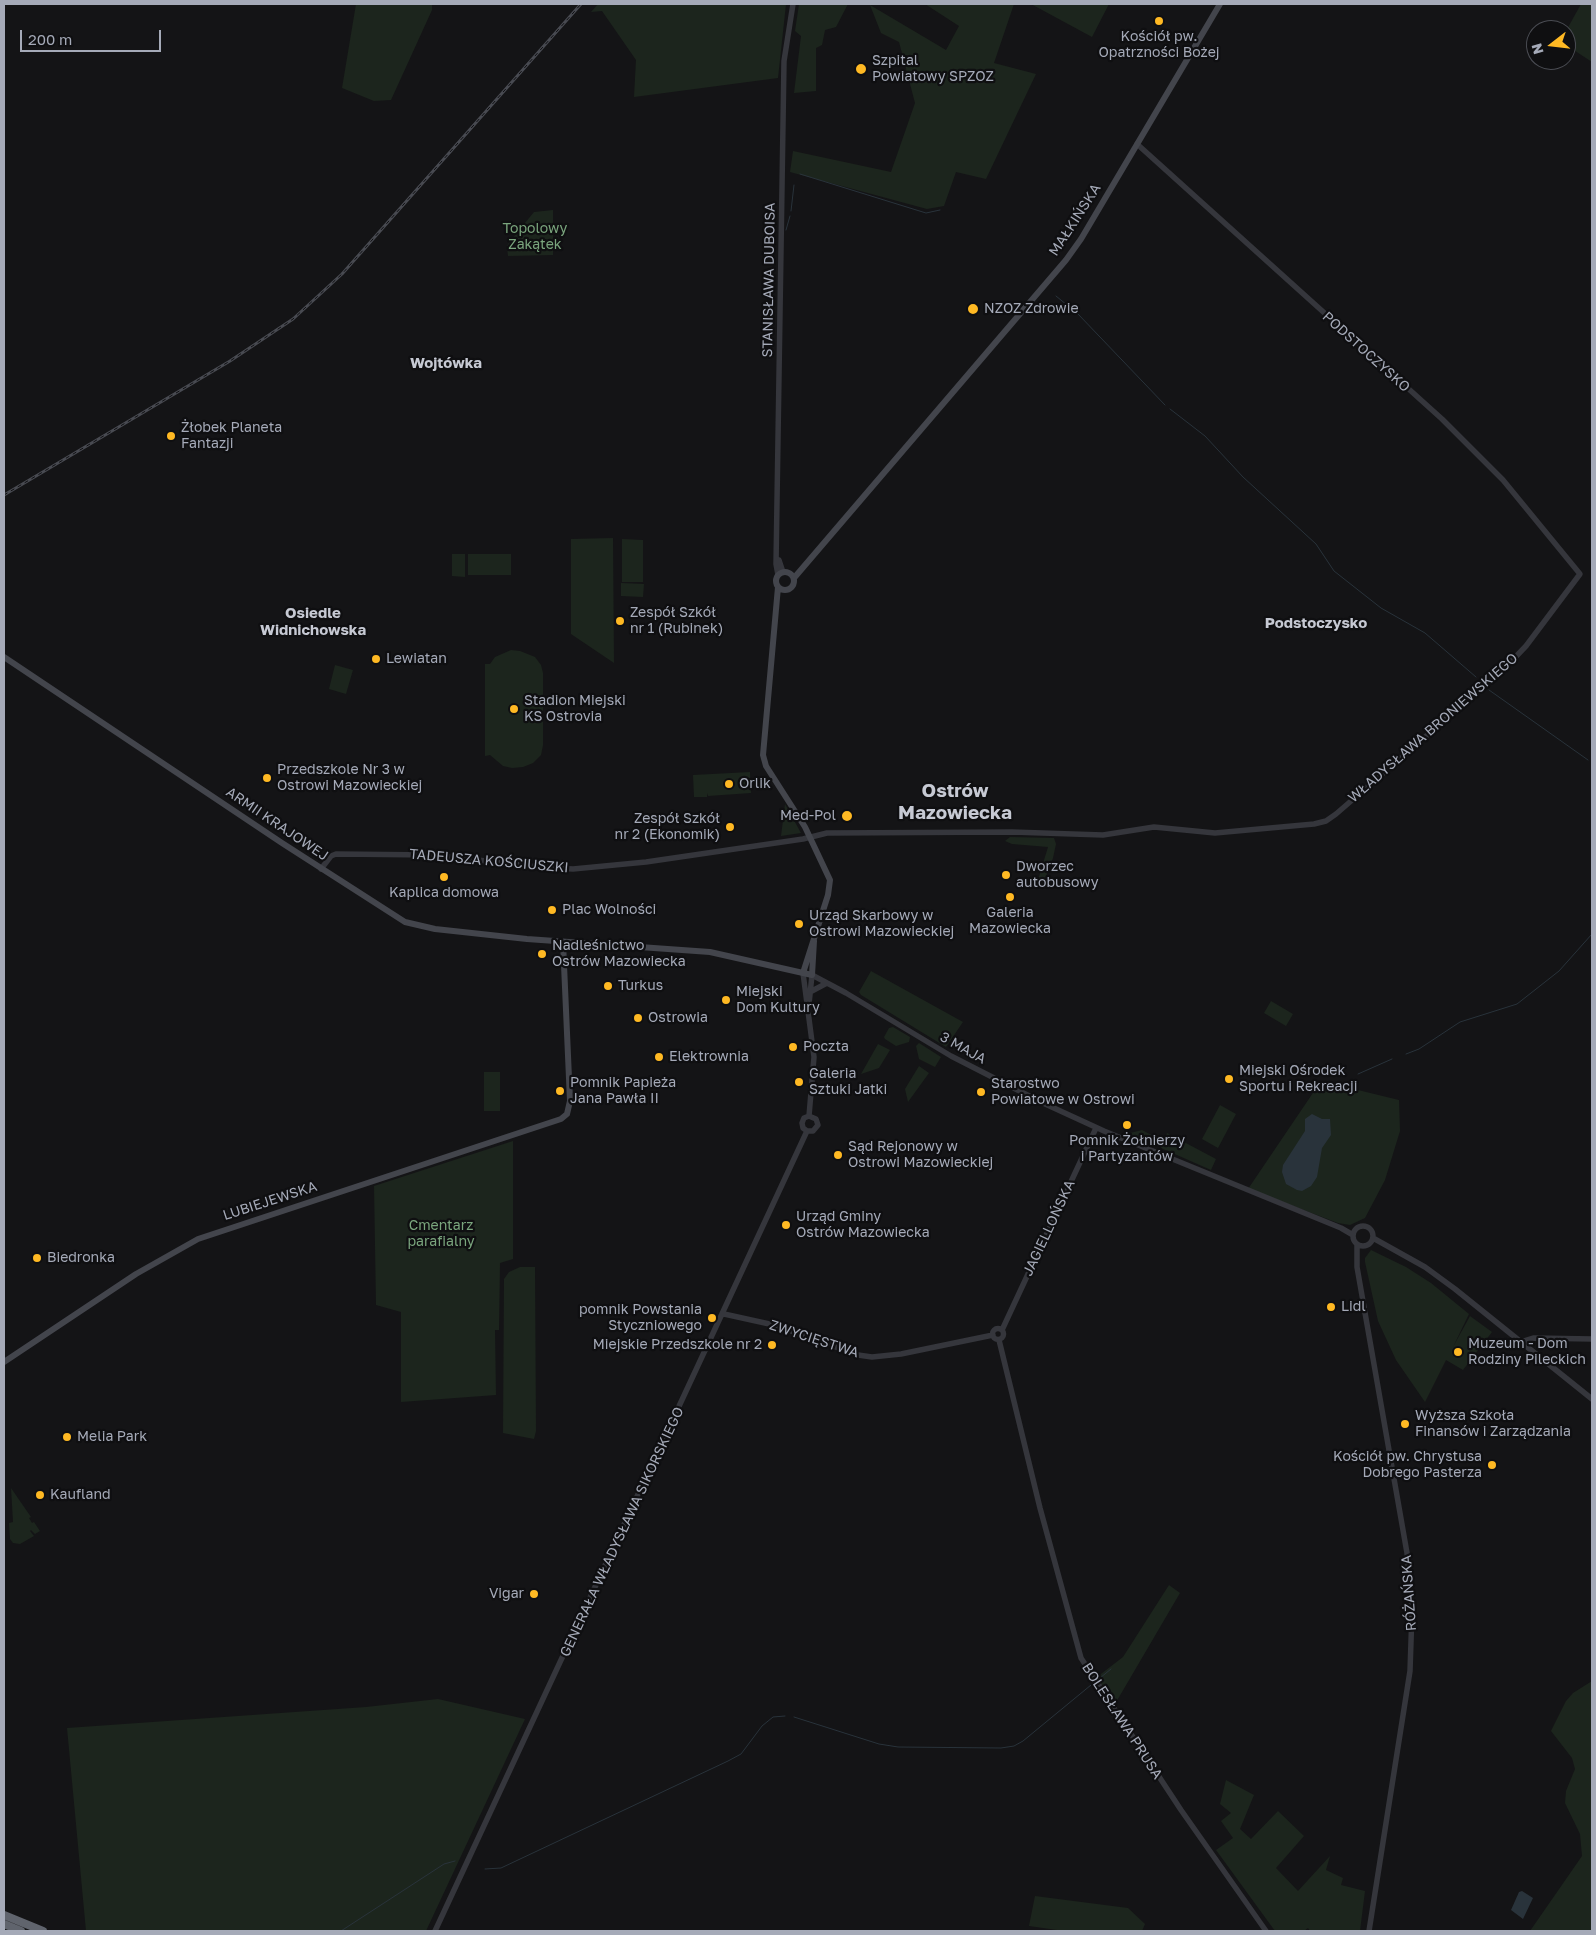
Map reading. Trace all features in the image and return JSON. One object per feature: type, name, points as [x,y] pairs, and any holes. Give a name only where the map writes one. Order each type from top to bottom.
[{"type":"highway","points":[[4,1915],[43,1931]]},
{"type":"highway","points":[[4,1924],[22,1931]]},
{"type":"main road","name":"MAŁKIŃSKA","points":[[781,588],[793,585],[786,574],[804,564],[1066,260],[1081,239],[1220,4]]},
{"type":"main road","points":[[786,574],[776,581],[781,588],[776,605],[763,755],[766,766],[811,837],[830,880],[828,895],[803,973]]},
{"type":"main road","name":"ARMII KRAJOWEJ","points":[[4,657],[396,918],[412,924],[444,930],[563,942]]},
{"type":"main road","points":[[812,975],[814,941]]},
{"type":"main road","name":"3 MAJA","points":[[563,942],[710,952],[812,975]]},
{"type":"main road","name":"LUBIEJEWSKA","points":[[4,1362],[136,1274],[198,1239],[239,1224],[554,1123],[567,1114],[570,1101],[563,942]]},
{"type":"street","name":"STANISŁAWA DUBOISA","points":[[786,574],[778,558],[784,61],[793,4]]},
{"type":"street","name":"PODSTOCZYSKO","points":[[1137,144],[1479,455],[1503,480],[1580,574]]},
{"type":"street","name":"WŁADYSŁAWA BRONIEWSKIEGO","points":[[989,832],[1103,835],[1163,827],[1215,833],[1314,824],[1326,821],[1506,667],[1526,646],[1580,574]]},
{"type":"street","name":"TADEUSZA KOŚCIUSZKI","points":[[321,869],[331,856],[336,854],[434,855],[546,868],[606,867],[811,837],[826,833],[989,832]]},
{"type":"street","points":[[803,973],[809,1004],[814,1057],[809,1116],[802,1122],[803,1128],[807,1131],[813,1131],[818,1125],[816,1119],[809,1116]]},
{"type":"street","points":[[809,1004],[812,975]]},
{"type":"street","name":"3 MAJA","points":[[812,975],[956,1059],[1096,1128],[1354,1232]]},
{"type":"street","points":[[810,992],[827,983]]},
{"type":"street","name":"JAGIELLOŃSKA","points":[[999,1340],[1004,1336],[1002,1330],[1096,1128]]},
{"type":"street","name":"GENERAŁA WŁADYSŁAWA SIKORSKIEGO","points":[[435,1931],[724,1314],[807,1131]]},
{"type":"street","points":[[1372,1240],[1372,1231],[1368,1227],[1360,1226],[1354,1232],[1359,1245],[1372,1240],[1425,1267],[1592,1399]]},
{"type":"street","name":"RÓŻAŃSKA","points":[[1359,1245],[1357,1255],[1407,1553],[1412,1621],[1410,1671],[1369,1931]]},
{"type":"street","name":"ZWYCIĘSTWA","points":[[724,1314],[774,1325],[858,1355],[872,1357],[901,1354],[992,1335],[995,1330],[1002,1330]]},
{"type":"street","points":[[992,1335],[999,1340]]},
{"type":"street","points":[[1521,1342],[1534,1338],[1592,1339]]},
{"type":"street","name":"BOLESŁAWA PRUSA","points":[[999,1340],[1056,1569],[1081,1658],[1181,1810],[1266,1931]]},
{"type":"green space","points":[[356,4],[432,4],[432,10],[391,100],[374,101],[342,88]]},
{"type":"green space","points":[[598,4],[786,4],[778,78],[634,97],[636,60],[602,11],[591,12]]},
{"type":"green space","points":[[799,4],[848,4],[836,27],[825,30],[822,45],[816,48],[816,91],[794,93],[801,36],[795,31]]},
{"type":"green space","points":[[925,4],[1014,4],[994,63],[1036,74],[986,179],[956,172],[944,206],[927,209],[790,172],[793,151],[891,172],[915,103],[899,42],[881,33],[870,5],[946,50],[959,26]]},
{"type":"green space","points":[[1031,4],[1109,4],[1092,37]]},
{"type":"green space","points":[[1581,4],[1592,4],[1592,62],[1576,52],[1576,20],[1572,20]]},
{"type":"green space","name":"Topolowy Zakątek","points":[[553,210],[553,255],[508,256],[507,246],[534,212]]},
{"type":"green space","points":[[613,538],[614,663],[571,634],[571,539]]},
{"type":"green space","points":[[622,539],[643,540],[643,582],[622,582]]},
{"type":"green space","points":[[452,554],[465,554],[465,577],[452,576]]},
{"type":"green space","points":[[468,554],[511,554],[511,575],[468,575]]},
{"type":"green space","points":[[621,583],[644,584],[643,597],[621,596]]},
{"type":"green space","name":"Stadion Miejski KS Ostrovia","points":[[511,650],[520,651],[535,657],[541,665],[543,673],[543,745],[541,755],[533,763],[523,767],[512,768],[503,766],[490,755],[485,756],[485,664],[490,664],[495,657]]},
{"type":"green space","points":[[335,665],[353,670],[346,694],[329,689]]},
{"type":"green space","name":"Orlik","points":[[750,772],[751,793],[708,796],[707,793],[707,797],[694,797],[693,775]]},
{"type":"green space","points":[[785,804],[801,833],[781,836]]},
{"type":"green space","points":[[1010,837],[1054,838],[1056,844],[1053,858],[1042,887],[1039,886],[1038,880],[1048,847],[1012,844],[1005,841]]},
{"type":"green space","points":[[871,971],[963,1022],[946,1047],[861,995],[859,992]]},
{"type":"green space","points":[[1271,1001],[1293,1014],[1286,1026],[1264,1013]]},
{"type":"green space","points":[[893,1027],[910,1037],[909,1042],[896,1046],[885,1039],[884,1037],[889,1028]]},
{"type":"green space","points":[[919,1043],[941,1057],[935,1067],[919,1059],[916,1046]]},
{"type":"green space","points":[[878,1044],[890,1050],[879,1068],[861,1074]]},
{"type":"green space","points":[[919,1066],[929,1073],[908,1102],[905,1089]]},
{"type":"green space","points":[[484,1072],[500,1072],[500,1111],[484,1111]]},
{"type":"green space","points":[[1321,1081],[1399,1100],[1400,1131],[1385,1180],[1365,1218],[1350,1225],[1338,1223],[1248,1189]]},
{"type":"green space","points":[[1220,1105],[1236,1114],[1218,1148],[1202,1139]]},
{"type":"green space","points":[[1142,1130],[1159,1139],[1155,1146],[1126,1134]]},
{"type":"green space","points":[[1167,1133],[1216,1159],[1211,1170],[1161,1148]]},
{"type":"green space","name":"Cmentarz parafialny","points":[[513,1141],[513,1259],[500,1263],[499,1330],[495,1330],[496,1395],[401,1402],[401,1312],[376,1305],[374,1186]]},
{"type":"green space","points":[[1371,1250],[1406,1267],[1431,1283],[1469,1314],[1453,1347],[1470,1316],[1492,1332],[1463,1370],[1446,1360],[1425,1402],[1396,1360],[1378,1321],[1365,1262],[1365,1258]]},
{"type":"green space","points":[[520,1267],[535,1267],[536,1431],[534,1439],[503,1433],[504,1279],[509,1272]]},
{"type":"green space","points":[[11,1488],[31,1517],[29,1518],[32,1523],[34,1522],[40,1531],[35,1534],[31,1530],[34,1536],[20,1544],[13,1543],[10,1539],[9,1523],[13,1522]]},
{"type":"green space","points":[[1169,1585],[1180,1593],[1115,1704],[1097,1677],[1123,1657]]},
{"type":"green space","points":[[1592,1681],[1592,1931],[1530,1931],[1582,1856],[1580,1834],[1565,1803],[1566,1791],[1575,1769],[1572,1758],[1551,1731],[1566,1701],[1573,1693]]},
{"type":"green space","points":[[438,1699],[525,1719],[426,1931],[86,1931],[67,1728],[366,1707]]},
{"type":"green space","points":[[1226,1780],[1254,1795],[1240,1829],[1251,1839],[1278,1811],[1304,1836],[1276,1868],[1298,1891],[1330,1856],[1326,1870],[1343,1878],[1341,1885],[1365,1891],[1360,1931],[1310,1931],[1308,1928],[1304,1931],[1275,1931],[1216,1850],[1233,1838],[1221,1821],[1231,1813],[1220,1804]]},
{"type":"green space","points":[[1035,1896],[1128,1908],[1145,1924],[1142,1931],[1064,1931],[1029,1926]]},
{"type":"shaded area","points":[[1312,1114],[1322,1119],[1330,1119],[1331,1135],[1322,1148],[1317,1177],[1311,1186],[1302,1191],[1286,1184],[1282,1172],[1283,1165],[1305,1131],[1305,1119]]},
{"type":"shaded area","points":[[1522,1891],[1533,1898],[1523,1919],[1511,1910],[1519,1892]]},
{"type":"waterway","points":[[800,174],[926,213],[940,210]]},
{"type":"waterway","points":[[791,211],[794,185]]},
{"type":"waterway","points":[[786,230],[790,216]]},
{"type":"waterway","points":[[774,226],[776,230]]},
{"type":"waterway","points":[[1056,296],[1078,314],[1165,405]]},
{"type":"waterway","points":[[1170,409],[1205,436],[1243,477],[1316,544],[1334,571],[1381,608],[1425,633],[1476,677]]},
{"type":"waterway","points":[[1489,690],[1588,760]]},
{"type":"waterway","points":[[1406,1054],[1419,1049],[1460,1022],[1517,1004],[1559,971],[1592,934]]},
{"type":"waterway","points":[[1358,1074],[1392,1059]]},
{"type":"waterway","points":[[1100,1678],[1111,1669]]},
{"type":"waterway","points":[[794,1717],[879,1744],[898,1747],[1001,1748],[1014,1746],[1023,1741],[1091,1685]]},
{"type":"waterway","points":[[485,1869],[501,1868],[728,1761],[741,1754],[762,1726],[773,1717],[785,1716]]},
{"type":"waterway","points":[[341,1931],[444,1864],[455,1861]]},
{"type":"railway","points":[[4,495],[230,361],[293,319],[342,274],[581,4]]},
{"type":"place","name":"Kościół pw. Opatrzności Bożej","points":[[1159,21]]},
{"type":"place","name":"Szpital Powiatowy SPZOZ","points":[[861,69]]},
{"type":"place","name":"NZOZ Zdrowie","points":[[973,309]]},
{"type":"place","name":"Żłobek Planeta Fantazji","points":[[171,436]]},
{"type":"place","name":"Zespół Szkół nr 1 (Rubinek)","points":[[620,621]]},
{"type":"place","name":"Lewiatan","points":[[376,659]]},
{"type":"place","name":"Stadion Miejski KS Ostrovia","points":[[514,709]]},
{"type":"place","name":"Przedszkole Nr 3 w Ostrowi Mazowieckiej","points":[[267,778]]},
{"type":"place","name":"Orlik","points":[[729,784]]},
{"type":"place","name":"Med-Pol","points":[[847,816]]},
{"type":"place","name":"Zespół Szkół nr 2 (Ekonomik)","points":[[730,827]]},
{"type":"place","name":"Dworzec autobusowy","points":[[1006,875]]},
{"type":"place","name":"Kaplica domowa","points":[[444,877]]},
{"type":"place","name":"Galeria Mazowiecka","points":[[1010,897]]},
{"type":"place","name":"Plac Wolności","points":[[552,910]]},
{"type":"place","name":"Urząd Skarbowy w Ostrowi Mazowieckiej","points":[[799,924]]},
{"type":"place","name":"Nadleśnictwo Ostrów Mazowiecka","points":[[542,954]]},
{"type":"place","name":"Turkus","points":[[608,986]]},
{"type":"place","name":"Miejski Dom Kultury","points":[[726,1000]]},
{"type":"place","name":"Ostrowia","points":[[638,1018]]},
{"type":"place","name":"Poczta","points":[[793,1047]]},
{"type":"place","name":"Elektrownia","points":[[659,1057]]},
{"type":"place","name":"Miejski Ośrodek Sportu i Rekreacji","points":[[1229,1079]]},
{"type":"place","name":"Galeria Sztuki Jatki","points":[[799,1082]]},
{"type":"place","name":"Pomnik Papieża Jana Pawła II","points":[[560,1091]]},
{"type":"place","name":"Starostwo Powiatowe w Ostrowi","points":[[981,1092]]},
{"type":"place","name":"Pomnik Żołnierzy i Partyzantów","points":[[1127,1125]]},
{"type":"place","name":"Sąd Rejonowy w Ostrowi Mazowieckiej","points":[[838,1155]]},
{"type":"place","name":"Urząd Gminy Ostrów Mazowiecka","points":[[786,1225]]},
{"type":"place","name":"Biedronka","points":[[37,1258]]},
{"type":"place","name":"Lidl","points":[[1331,1307]]},
{"type":"place","name":"pomnik Powstania Styczniowego","points":[[712,1318]]},
{"type":"place","name":"Miejskie Przedszkole nr 2","points":[[772,1345]]},
{"type":"place","name":"Muzeum - Dom Rodziny Pileckich","points":[[1458,1352]]},
{"type":"place","name":"Wyższa Szkoła Finansów i Zarządzania","points":[[1405,1424]]},
{"type":"place","name":"Melia Park","points":[[67,1437]]},
{"type":"place","name":"Kościół pw. Chrystusa Dobrego Pasterza","points":[[1492,1465]]},
{"type":"place","name":"Kaufland","points":[[40,1495]]},
{"type":"place","name":"Vigar","points":[[534,1594]]},
{"type":"district","name":"Wojtówka","points":[[446,363]]},
{"type":"district","name":"Osiedle Widnichowska","points":[[313,622]]},
{"type":"district","name":"Podstoczysko","points":[[1316,623]]},
{"type":"district","name":"Ostrów Mazowiecka","points":[[955,802]]}]
